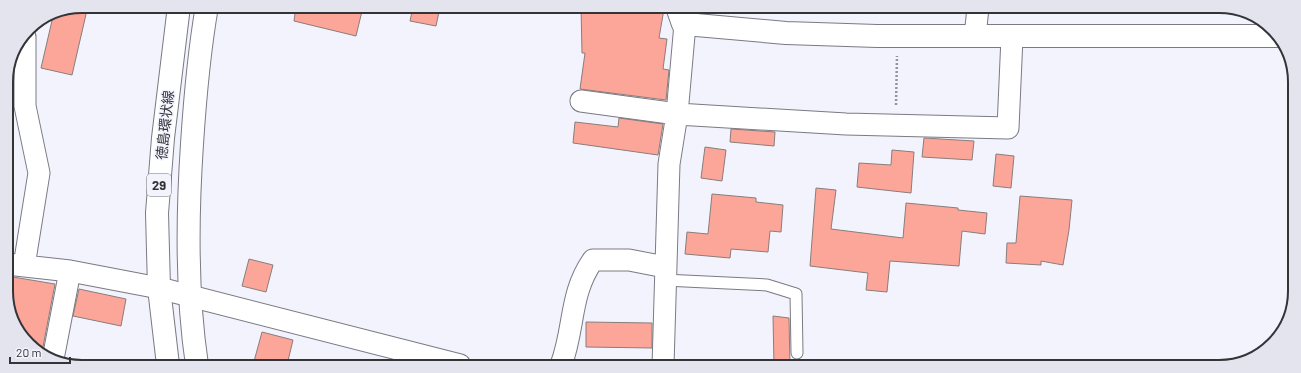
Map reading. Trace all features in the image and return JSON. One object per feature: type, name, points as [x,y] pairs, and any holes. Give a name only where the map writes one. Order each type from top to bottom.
[{"type":"main road","name":"徳島環状線","points":[[167,360],[159,288],[157,213],[163,138],[179,13]]},
{"type":"main road","name":"徳島環状線","points":[[196,360],[192,333],[188,209],[194,107],[202,32],[206,13]]},
{"type":"main road","points":[[681,16],[786,33],[1012,37],[1271,36]]},
{"type":"street","points":[[975,36],[977,13]]},
{"type":"street","points":[[663,360],[669,164],[677,114],[681,16]]},
{"type":"street","points":[[581,101],[677,114],[895,125],[1008,128],[1012,37]]},
{"type":"street","points":[[25,44],[25,106],[39,173],[16,265],[70,271],[159,288],[440,360]]},
{"type":"street","points":[[563,360],[566,352],[577,289],[586,270],[593,260],[629,260],[665,273]]},
{"type":"street","points":[[54,354],[70,271]]},
{"type":"lane","points":[[665,273],[767,285],[796,294],[797,353]]},
{"type":"path","points":[[895,125],[898,36]]},
{"type":"building","points":[[86,13],[72,75],[41,68],[52,20],[69,14]]},
{"type":"building","points":[[295,13],[362,13],[356,36],[294,21]]},
{"type":"building","points":[[412,13],[439,13],[436,26],[410,21]]},
{"type":"building","points":[[581,13],[663,13],[659,38],[667,39],[663,69],[669,70],[666,100],[580,89],[585,53],[582,53]]},
{"type":"building","points":[[619,118],[663,124],[658,155],[573,143],[575,122],[618,127]]},
{"type":"building","points":[[731,129],[775,132],[774,146],[730,142]]},
{"type":"building","points":[[924,138],[974,141],[972,160],[922,157]]},
{"type":"building","points":[[705,147],[726,150],[722,181],[701,178]]},
{"type":"building","points":[[892,150],[914,152],[911,193],[857,187],[859,163],[891,165]]},
{"type":"building","points":[[996,154],[1014,156],[1011,188],[993,186]]},
{"type":"building","points":[[816,188],[836,190],[831,229],[903,238],[906,203],[958,208],[958,210],[987,213],[985,234],[962,231],[959,266],[890,261],[887,292],[866,290],[868,273],[810,266]]},
{"type":"building","points":[[712,194],[756,198],[756,202],[783,205],[781,232],[770,231],[768,252],[731,249],[730,258],[685,254],[687,232],[708,234]]},
{"type":"building","points":[[1020,196],[1072,200],[1063,265],[1041,261],[1041,265],[1006,263],[1007,243],[1016,243]]},
{"type":"building","points":[[249,259],[273,265],[266,292],[242,286]]},
{"type":"building","points":[[13,277],[55,284],[43,348],[27,333],[20,321],[14,304]]},
{"type":"building","points":[[79,289],[126,299],[121,326],[73,316]]},
{"type":"building","points":[[773,316],[789,318],[790,360],[774,360]]},
{"type":"building","points":[[586,322],[652,323],[652,348],[586,347]]},
{"type":"building","points":[[262,332],[293,340],[288,360],[254,360]]}]
